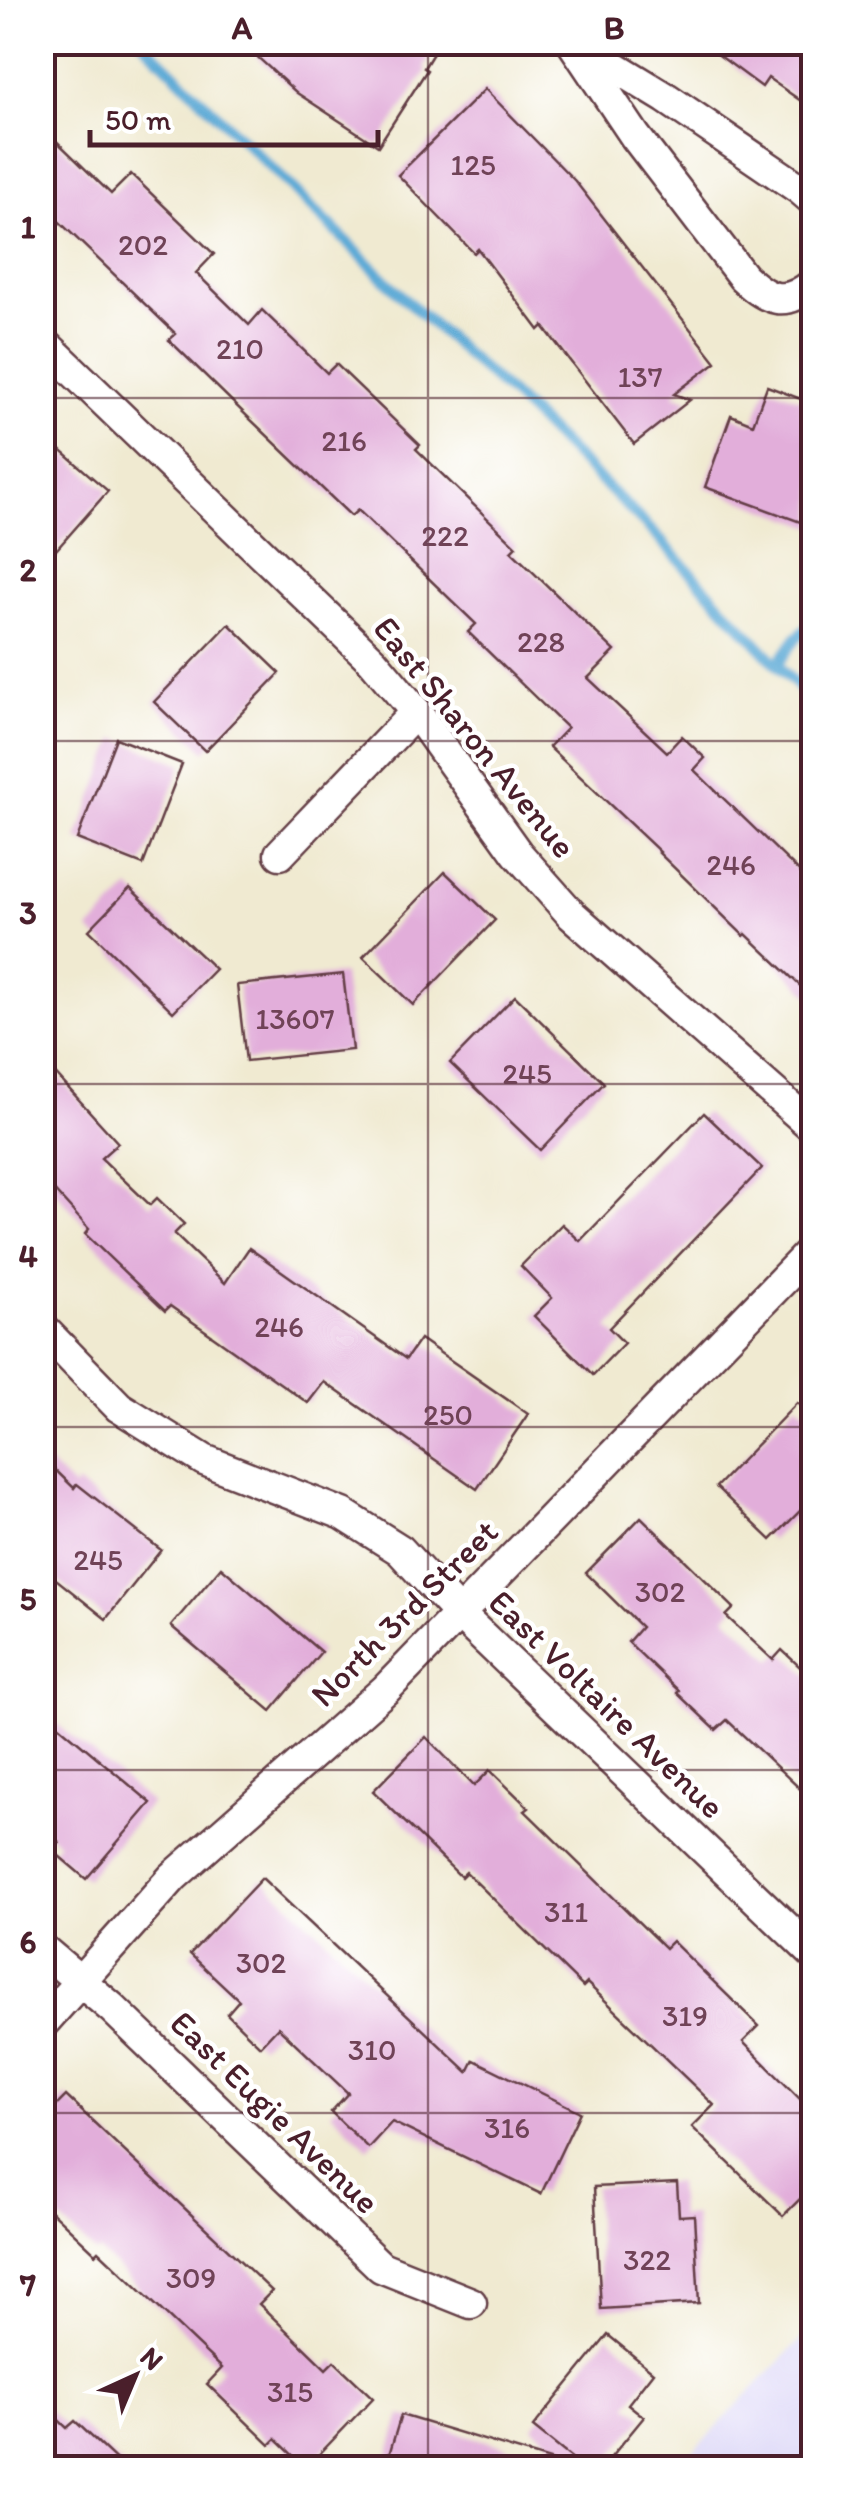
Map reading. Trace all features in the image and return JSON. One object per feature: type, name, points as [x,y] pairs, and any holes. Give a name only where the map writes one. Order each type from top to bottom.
[{"type":"street","points":[[574,42],[666,98],[814,201]]},
{"type":"street","points":[[574,42],[635,136],[743,276],[760,293],[782,300],[814,284]]},
{"type":"street","name":"East Sharon Avenue","points":[[42,342],[373,661],[416,712],[517,853],[572,915],[814,1128]]},
{"type":"street","points":[[280,854],[416,712]]},
{"type":"street","name":"North 3rd Street","points":[[42,2024],[174,1877],[386,1689],[814,1248]]},
{"type":"street","name":"East Voltaire Avenue","points":[[42,1328],[119,1406],[204,1460],[343,1514],[400,1550],[459,1614],[814,1954]]},
{"type":"street","name":"East Eugie Avenue","points":[[42,1949],[112,2008],[381,2266],[471,2303]]},
{"type":"shaded area","points":[[813,2327],[813,2468],[677,2468],[786,2355]]},
{"type":"building","points":[[241,42],[440,42],[424,68],[427,70],[378,146],[297,93]]},
{"type":"building","points":[[701,42],[814,42],[814,110],[768,78],[762,87]]},
{"type":"building","points":[[485,89],[575,181],[716,362],[674,394],[690,400],[634,444],[478,249],[474,253],[398,175]]},
{"type":"building","points":[[42,127],[111,194],[131,174],[214,254],[196,273],[249,325],[262,310],[327,373],[336,364],[516,546],[511,551],[615,651],[588,678],[667,752],[682,736],[705,758],[694,770],[814,886],[814,999],[549,747],[567,728],[468,632],[476,624],[358,510],[351,516],[249,418],[169,340],[176,334],[42,205]]},
{"type":"building","points":[[767,386],[814,404],[814,527],[705,487],[731,415],[753,424]]},
{"type":"building","points":[[42,434],[108,491],[42,566]]},
{"type":"building","points":[[229,624],[280,673],[205,751],[154,702]]},
{"type":"building","points":[[116,738],[182,764],[143,865],[77,839]]},
{"type":"building","points":[[445,872],[495,920],[413,1005],[363,957]]},
{"type":"building","points":[[130,888],[215,969],[173,1012],[89,930]]},
{"type":"building","points":[[343,974],[352,1050],[246,1061],[237,985]]},
{"type":"building","points":[[515,996],[604,1083],[540,1150],[450,1063]]},
{"type":"building","points":[[42,1059],[118,1143],[101,1158],[150,1205],[157,1198],[184,1224],[174,1234],[225,1283],[249,1248],[406,1359],[420,1339],[528,1414],[477,1489],[324,1382],[308,1403],[170,1306],[165,1311],[85,1234],[89,1229],[42,1177]]},
{"type":"building","points":[[704,1113],[762,1168],[609,1328],[624,1343],[593,1375],[534,1316],[552,1298],[521,1266],[562,1224],[580,1241]]},
{"type":"building","points":[[797,1403],[814,1419],[814,1497],[771,1540],[716,1487]]},
{"type":"building","points":[[42,1457],[74,1488],[77,1484],[161,1550],[106,1619],[42,1568]]},
{"type":"building","points":[[641,1517],[734,1608],[726,1616],[773,1660],[782,1650],[814,1680],[814,1802],[727,1720],[716,1730],[677,1693],[628,1642],[641,1627],[586,1573]]},
{"type":"building","points":[[221,1567],[321,1652],[271,1711],[171,1626]]},
{"type":"building","points":[[56,1723],[151,1803],[86,1879],[52,1850],[59,1842],[42,1828],[42,1739]]},
{"type":"building","points":[[426,1737],[474,1786],[490,1770],[529,1808],[525,1811],[665,1948],[672,1941],[759,2026],[743,2042],[814,2113],[814,2185],[783,2216],[692,2127],[714,2105],[587,1983],[583,1987],[466,1872],[461,1877],[373,1791]]},
{"type":"building","points":[[262,1878],[468,2072],[474,2060],[580,2112],[541,2194],[392,2122],[368,2148],[331,2112],[348,2093],[278,2027],[260,2046],[227,2014],[239,2000],[190,1954]]},
{"type":"building","points":[[66,2096],[272,2291],[259,2304],[326,2369],[334,2361],[373,2398],[306,2468],[276,2439],[270,2445],[207,2384],[222,2368],[99,2251],[96,2254],[42,2203],[42,2120]]},
{"type":"building","points":[[677,2183],[679,2216],[694,2215],[699,2303],[601,2309],[594,2187]]},
{"type":"building","points":[[608,2335],[653,2372],[628,2404],[644,2417],[602,2468],[584,2468],[533,2427]]},
{"type":"building","points":[[42,2404],[67,2428],[75,2421],[125,2468],[42,2468]]},
{"type":"building","points":[[401,2415],[553,2461],[552,2468],[385,2468]]},
{"type":"waterway","points":[[143,42],[406,300],[651,530],[814,704]]},
{"type":"waterway","points":[[777,665],[796,638],[814,622]]}]
